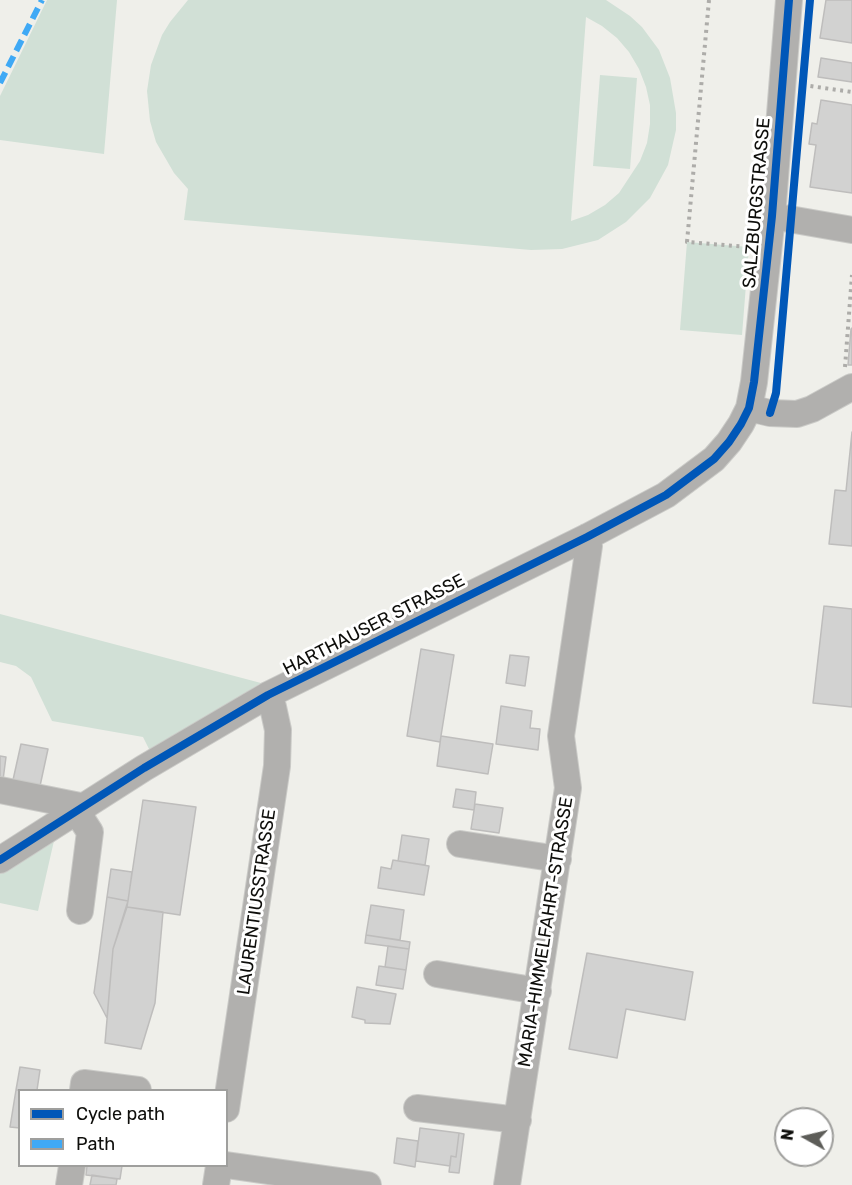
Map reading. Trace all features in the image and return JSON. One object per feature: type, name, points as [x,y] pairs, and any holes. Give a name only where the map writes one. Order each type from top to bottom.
[{"type":"street","name":"SALZBURGSTRASSE","points":[[748,408],[758,356],[772,216],[789,0]]},
{"type":"street","points":[[772,216],[852,230]]},
{"type":"street","points":[[748,408],[770,413],[796,414],[812,409],[848,389]]},
{"type":"street","name":"HARTHAUSER STRASSE","points":[[0,860],[144,768],[267,696],[587,537],[666,495],[714,459],[729,442],[748,408]]},
{"type":"street","name":"MARIA-HIMMELFAHRT-STRASSE","points":[[507,1185],[568,788],[561,736],[589,546],[587,537]]},
{"type":"street","name":"LAURENTIUSSTRASSE","points":[[228,1098],[277,766],[278,730],[273,707],[267,696]]},
{"type":"street","points":[[0,790],[81,809],[90,832],[80,911]]},
{"type":"street","points":[[460,844],[558,859]]},
{"type":"street","points":[[437,974],[538,991]]},
{"type":"street","points":[[83,1089],[84,1083],[130,1089]]},
{"type":"street","points":[[417,1108],[518,1120]]},
{"type":"street","points":[[228,1165],[368,1185]]},
{"type":"street","points":[[69,1185],[72,1167]]},
{"type":"street","points":[[216,1185],[219,1167]]},
{"type":"path","points":[[709,0],[687,242],[749,247]]},
{"type":"path","points":[[802,85],[852,92]]},
{"type":"path","points":[[848,389],[852,275]]},
{"type":"shaded area","points":[[47,0],[117,0],[104,154],[0,140],[0,96]]},
{"type":"shaded area","points":[[188,0],[606,0],[642,27],[659,50],[670,78],[676,113],[676,130],[668,165],[650,198],[626,222],[598,240],[562,249],[531,250],[184,220],[188,189],[174,173],[156,142],[150,121],[147,91],[151,65],[162,35]],"holes":[[[586,17],[602,26],[629,52],[646,87],[650,105],[647,143],[640,161],[619,193],[588,215],[571,221]]]},
{"type":"shaded area","points":[[600,75],[637,78],[630,169],[593,166]]},
{"type":"shaded area","points":[[687,242],[749,247],[742,335],[680,330]]},
{"type":"shaded area","points":[[0,614],[261,683],[151,753],[143,737],[52,721],[31,677],[16,666],[0,662]]},
{"type":"shaded area","points":[[56,832],[38,911],[0,903],[0,867]]},
{"type":"building","points":[[826,0],[852,0],[852,43],[820,38]]},
{"type":"building","points":[[821,58],[852,63],[852,82],[818,77]]},
{"type":"building","points":[[821,100],[852,105],[852,193],[810,187],[816,145],[809,144],[812,123],[817,124]]},
{"type":"building","points":[[851,329],[852,365],[848,365]]},
{"type":"building","points":[[852,432],[852,546],[829,544],[835,490],[846,491]]},
{"type":"building","points":[[824,606],[852,609],[852,707],[813,703]]},
{"type":"building","points":[[421,649],[454,655],[440,742],[407,736]]},
{"type":"building","points":[[510,655],[529,657],[525,686],[506,683]]},
{"type":"building","points":[[501,706],[532,711],[530,728],[540,729],[538,750],[496,744]]},
{"type":"building","points":[[441,736],[493,744],[488,774],[437,766]]},
{"type":"building","points":[[21,744],[48,749],[40,786],[13,780]]},
{"type":"building","points":[[0,756],[6,757],[3,780],[0,780]]},
{"type":"building","points":[[456,789],[476,792],[474,810],[453,807]]},
{"type":"building","points":[[143,800],[196,807],[180,915],[127,907]]},
{"type":"building","points":[[475,804],[503,808],[499,833],[471,829]]},
{"type":"building","points":[[402,835],[429,839],[425,865],[398,861]]},
{"type":"building","points":[[393,860],[429,866],[424,895],[378,888],[381,867],[391,869]]},
{"type":"building","points":[[111,869],[132,872],[128,901],[107,897]]},
{"type":"building","points":[[107,897],[128,901],[113,949],[107,1018],[94,993]]},
{"type":"building","points":[[371,905],[404,910],[400,940],[366,935]]},
{"type":"building","points":[[127,907],[163,912],[155,1003],[141,1049],[105,1043],[113,949]]},
{"type":"building","points":[[366,935],[410,942],[409,949],[365,943]]},
{"type":"building","points":[[388,946],[409,949],[406,970],[385,967]]},
{"type":"building","points":[[587,953],[693,972],[685,1020],[626,1009],[617,1058],[569,1049]]},
{"type":"building","points":[[379,966],[406,970],[403,989],[376,985]]},
{"type":"building","points":[[357,987],[396,994],[390,1024],[365,1023],[365,1020],[352,1017]]},
{"type":"building","points":[[20,1067],[40,1070],[37,1089],[16,1090]]},
{"type":"building","points":[[16,1090],[18,1090],[18,1128],[10,1127]]},
{"type":"building","points":[[420,1128],[459,1133],[456,1157],[451,1156],[450,1166],[416,1161]]},
{"type":"building","points":[[459,1133],[464,1134],[459,1173],[449,1172],[451,1156],[456,1157]]},
{"type":"building","points":[[397,1138],[418,1141],[415,1167],[394,1163]]},
{"type":"building","points":[[87,1167],[122,1167],[120,1179],[86,1175]]},
{"type":"building","points":[[92,1175],[117,1179],[116,1185],[90,1185]]},
{"type":"marked path","points":[[0,83],[42,0]]},
{"type":"cycle path","points":[[0,860],[144,768],[268,695],[587,537],[666,495],[714,459],[741,424],[749,408],[754,382],[772,216],[789,0]]},
{"type":"cycle path","points":[[770,413],[776,393],[810,0]]}]
